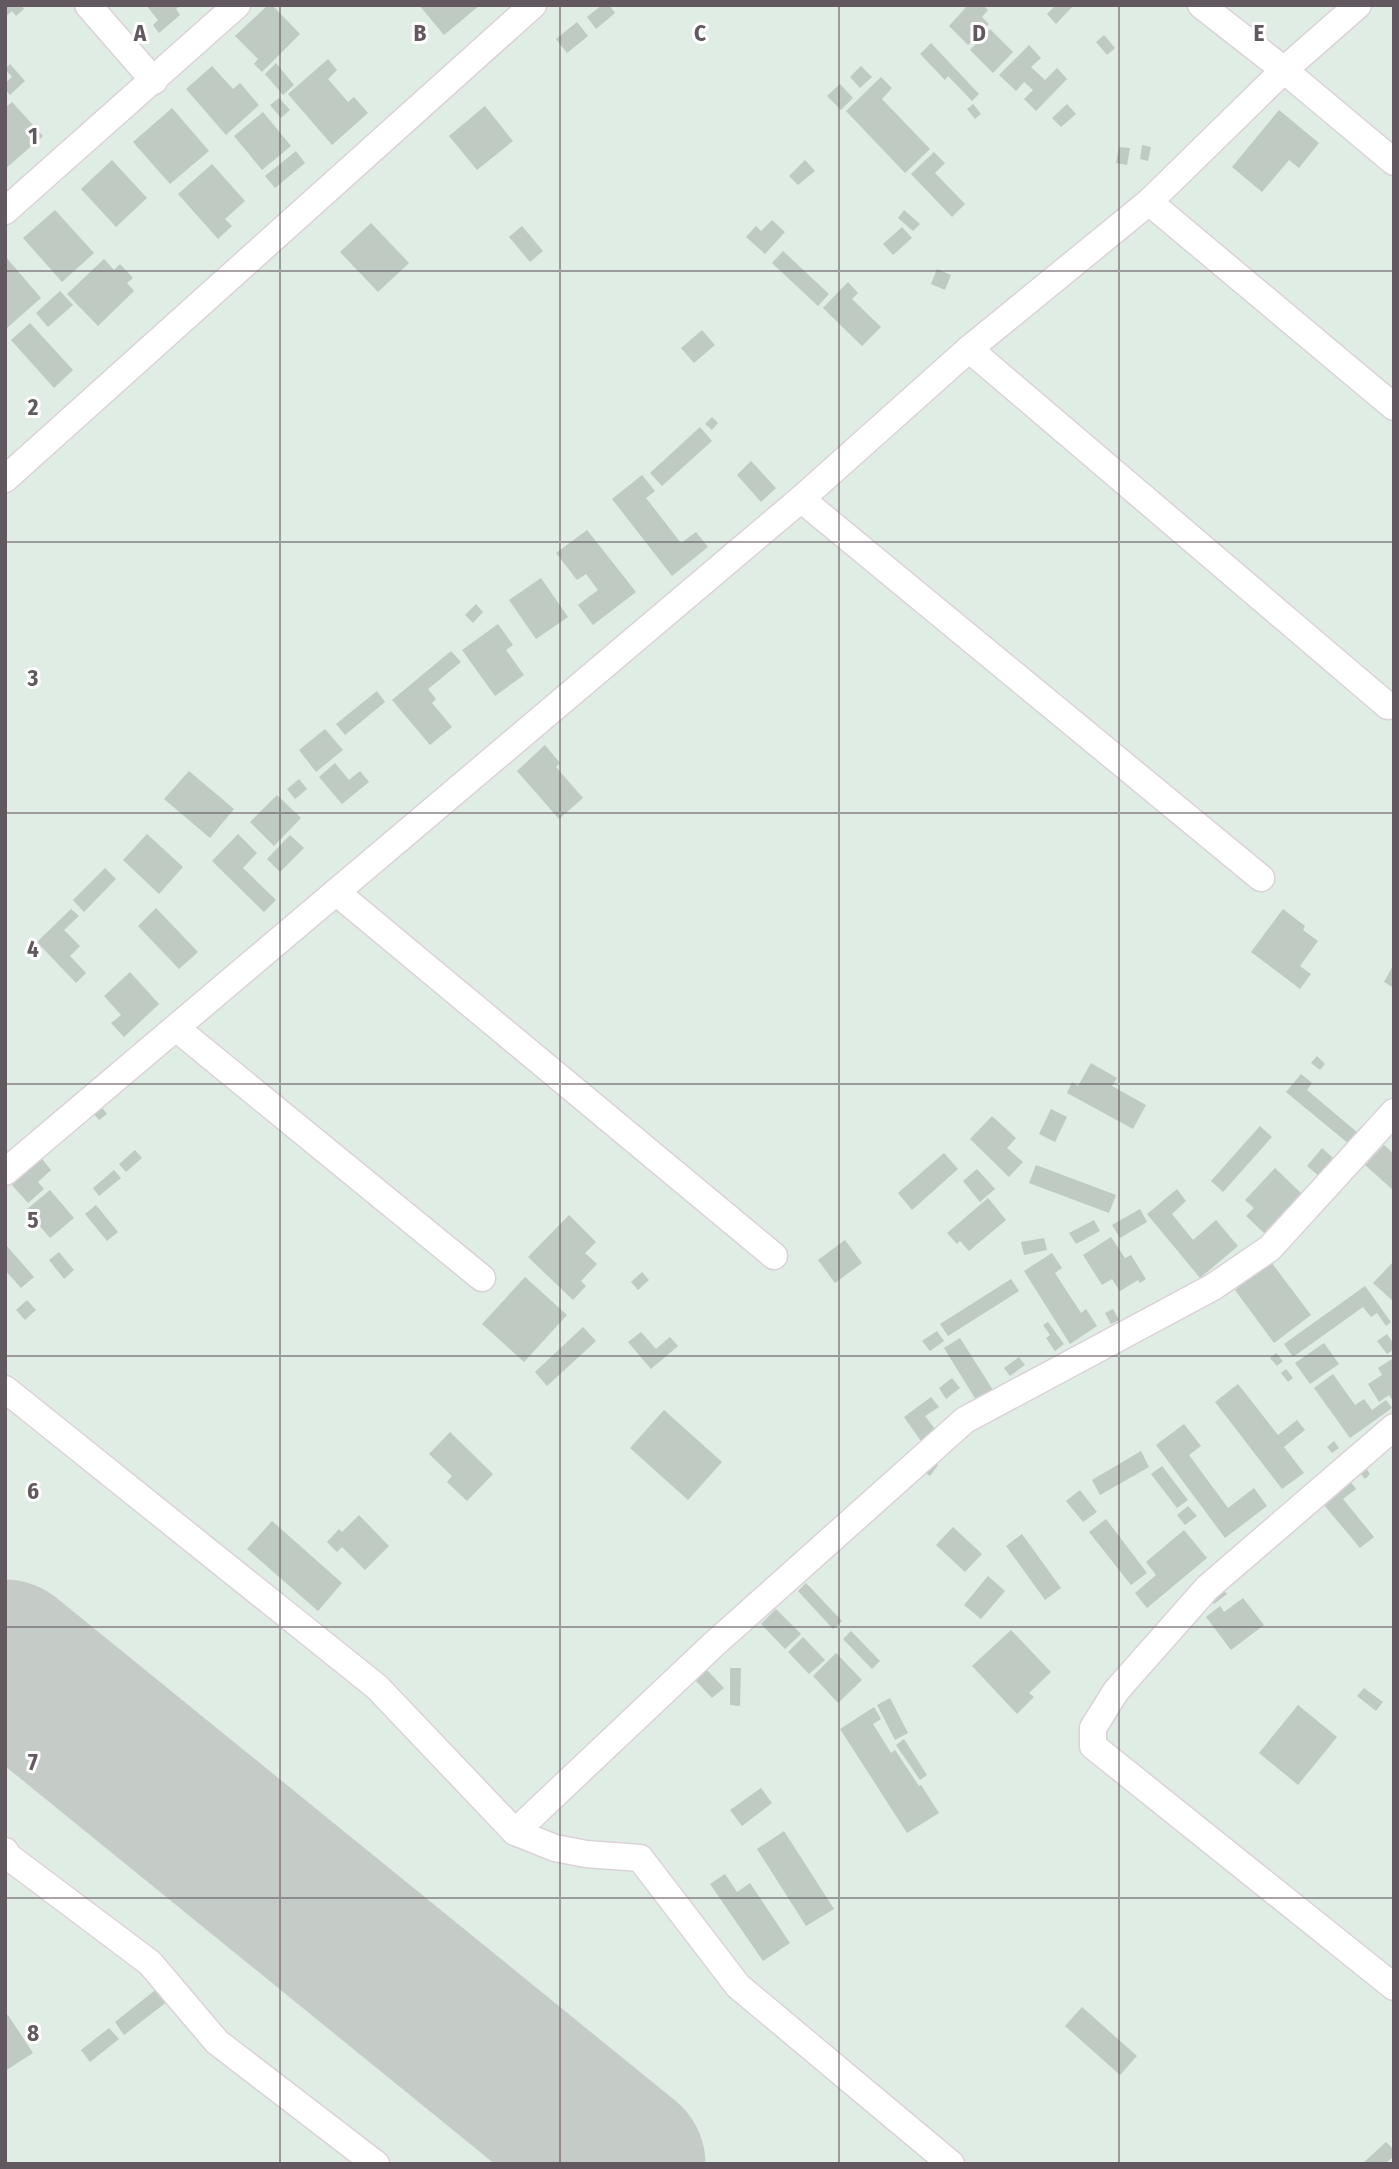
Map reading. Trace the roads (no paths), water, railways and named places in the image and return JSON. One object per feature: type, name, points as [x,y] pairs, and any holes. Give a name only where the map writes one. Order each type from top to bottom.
[{"type":"street","points":[[88,5],[154,81]]},
{"type":"street","points":[[5,211],[237,5]]},
{"type":"street","points":[[5,479],[533,5]]},
{"type":"street","points":[[1201,5],[1394,162]]},
{"type":"street","points":[[5,1172],[801,499],[969,349],[1149,202],[1284,70],[1358,5]]},
{"type":"street","points":[[1149,202],[1394,407]]},
{"type":"street","points":[[969,349],[1388,706]]},
{"type":"street","points":[[801,499],[1261,878]]},
{"type":"street","points":[[336,892],[774,1256]]},
{"type":"street","points":[[176,1028],[482,1278]]},
{"type":"street","points":[[515,1832],[713,1645],[965,1420],[1213,1287],[1270,1248],[1394,1112]]},
{"type":"street","points":[[5,1390],[377,1687],[515,1832],[555,1848],[586,1854],[640,1858],[738,1986],[951,2164]]},
{"type":"street","points":[[1394,1427],[1206,1588],[1116,1691],[1093,1728],[1093,1746],[1394,1987]]},
{"type":"street","points":[[5,1851],[9,1857],[150,1963],[217,2042],[376,2164]]}]
